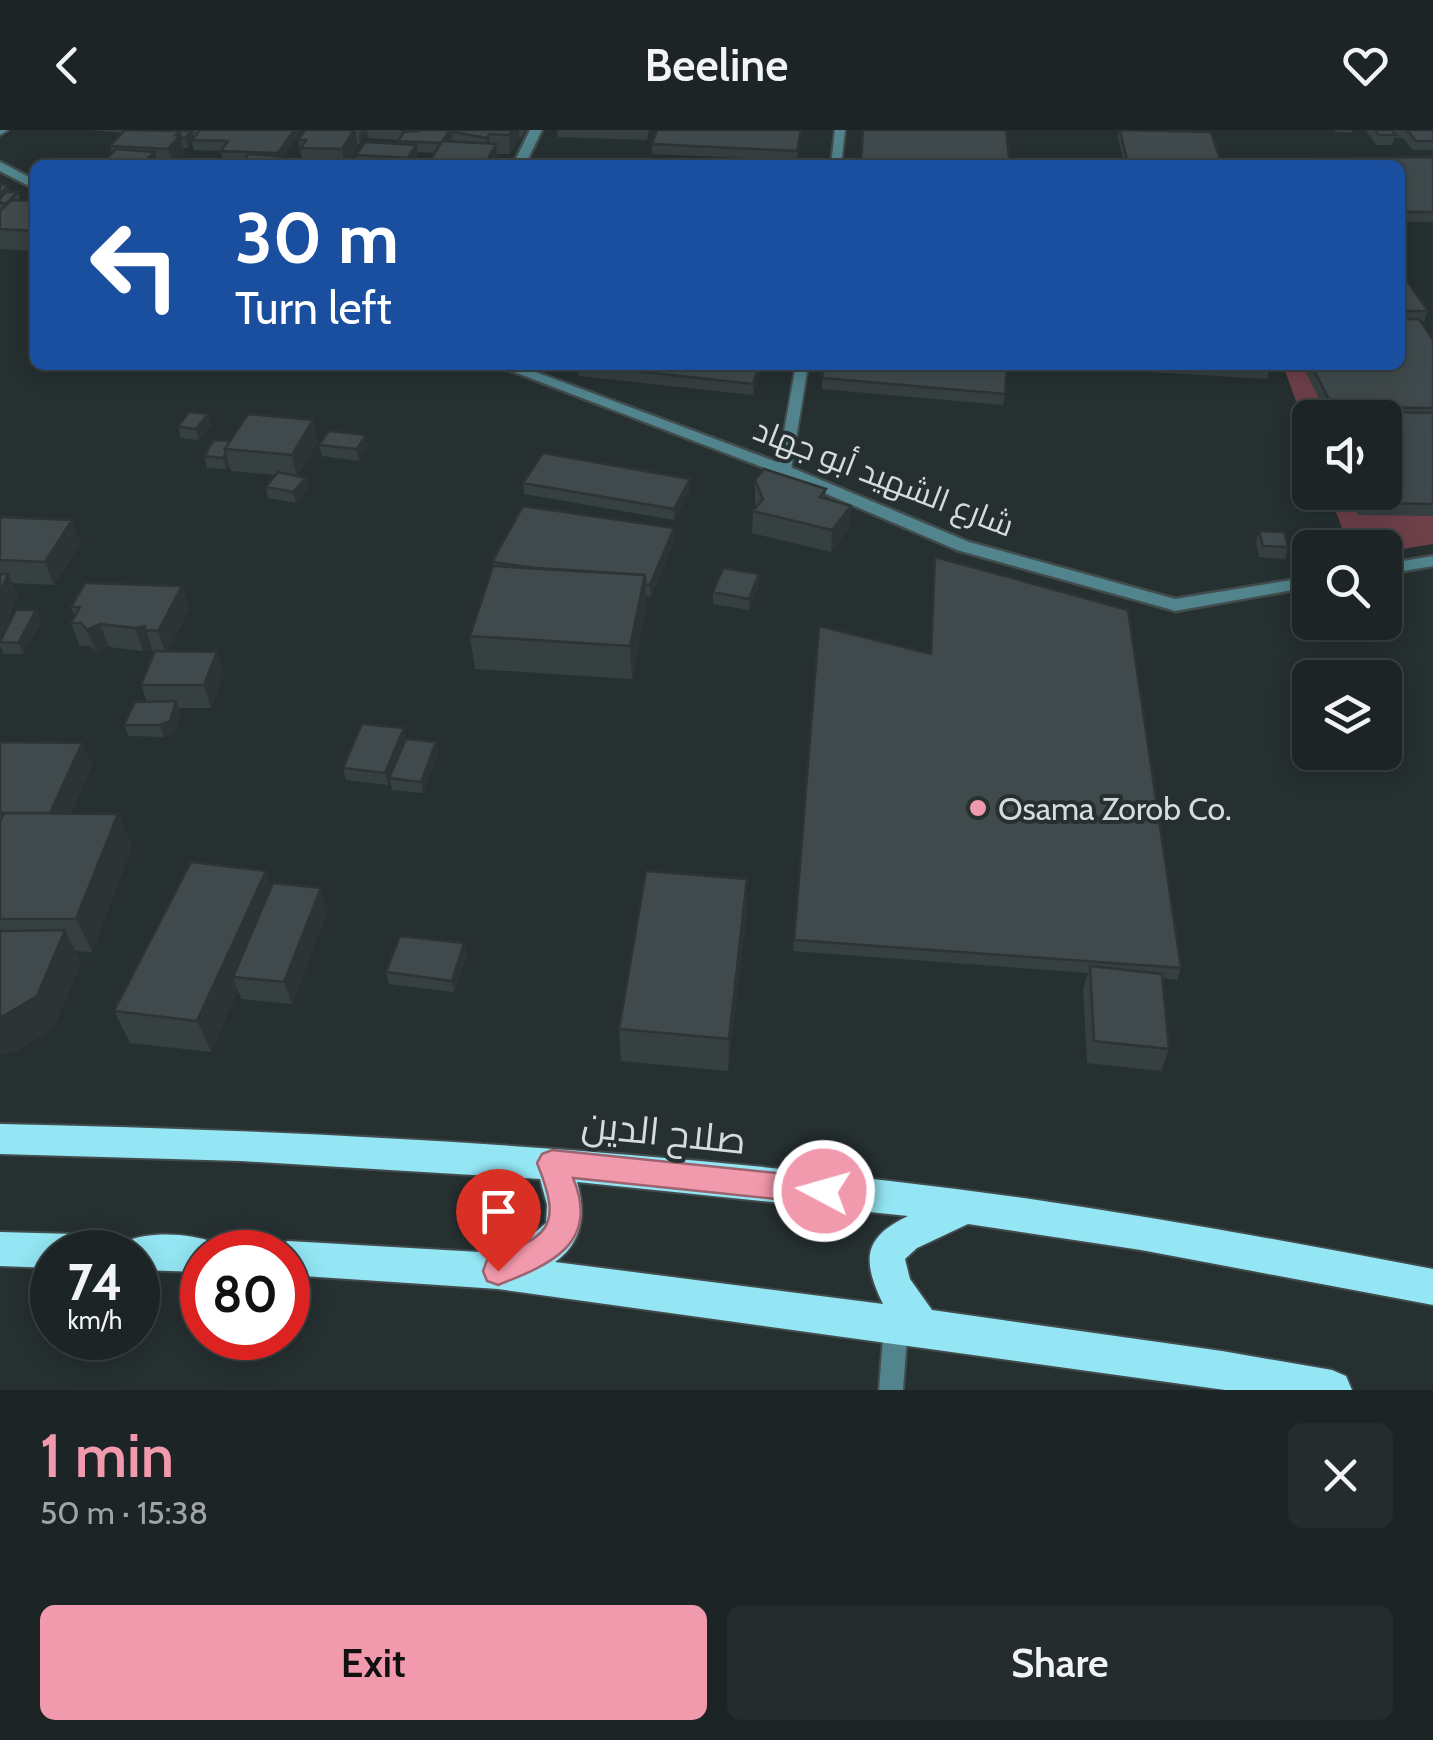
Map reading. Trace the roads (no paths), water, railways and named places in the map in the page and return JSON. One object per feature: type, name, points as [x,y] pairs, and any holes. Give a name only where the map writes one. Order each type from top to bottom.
[{"type":"highway","name":"صلاح الدين","points":[[0,1139],[200,1141],[552,1163],[967,1207],[1433,1287]]},
{"type":"highway","points":[[498,1271],[544,1252],[566,1222],[566,1196],[552,1163]]},
{"type":"highway","points":[[909,1325],[886,1272],[886,1252],[904,1236],[967,1207]]},
{"type":"highway","points":[[0,1250],[30,1251]]},
{"type":"highway","points":[[310,1259],[498,1271],[781,1312],[909,1325],[1222,1370],[1332,1390]]},
{"type":"street","points":[[521,160],[536,130]]},
{"type":"street","points":[[0,166],[30,182]]},
{"type":"street","name":"شارع الشهيد أبو جهاد","points":[[516,370],[784,470],[964,546],[1175,605],[1292,585]]},
{"type":"street","points":[[1402,566],[1433,561]]},
{"type":"lane","points":[[837,160],[840,130]]},
{"type":"lane","points":[[784,470],[801,370]]},
{"type":"lane","points":[[891,1390],[909,1325]]},
{"type":"place","name":"Osama Zorob Co.","points":[[978,808]]}]
